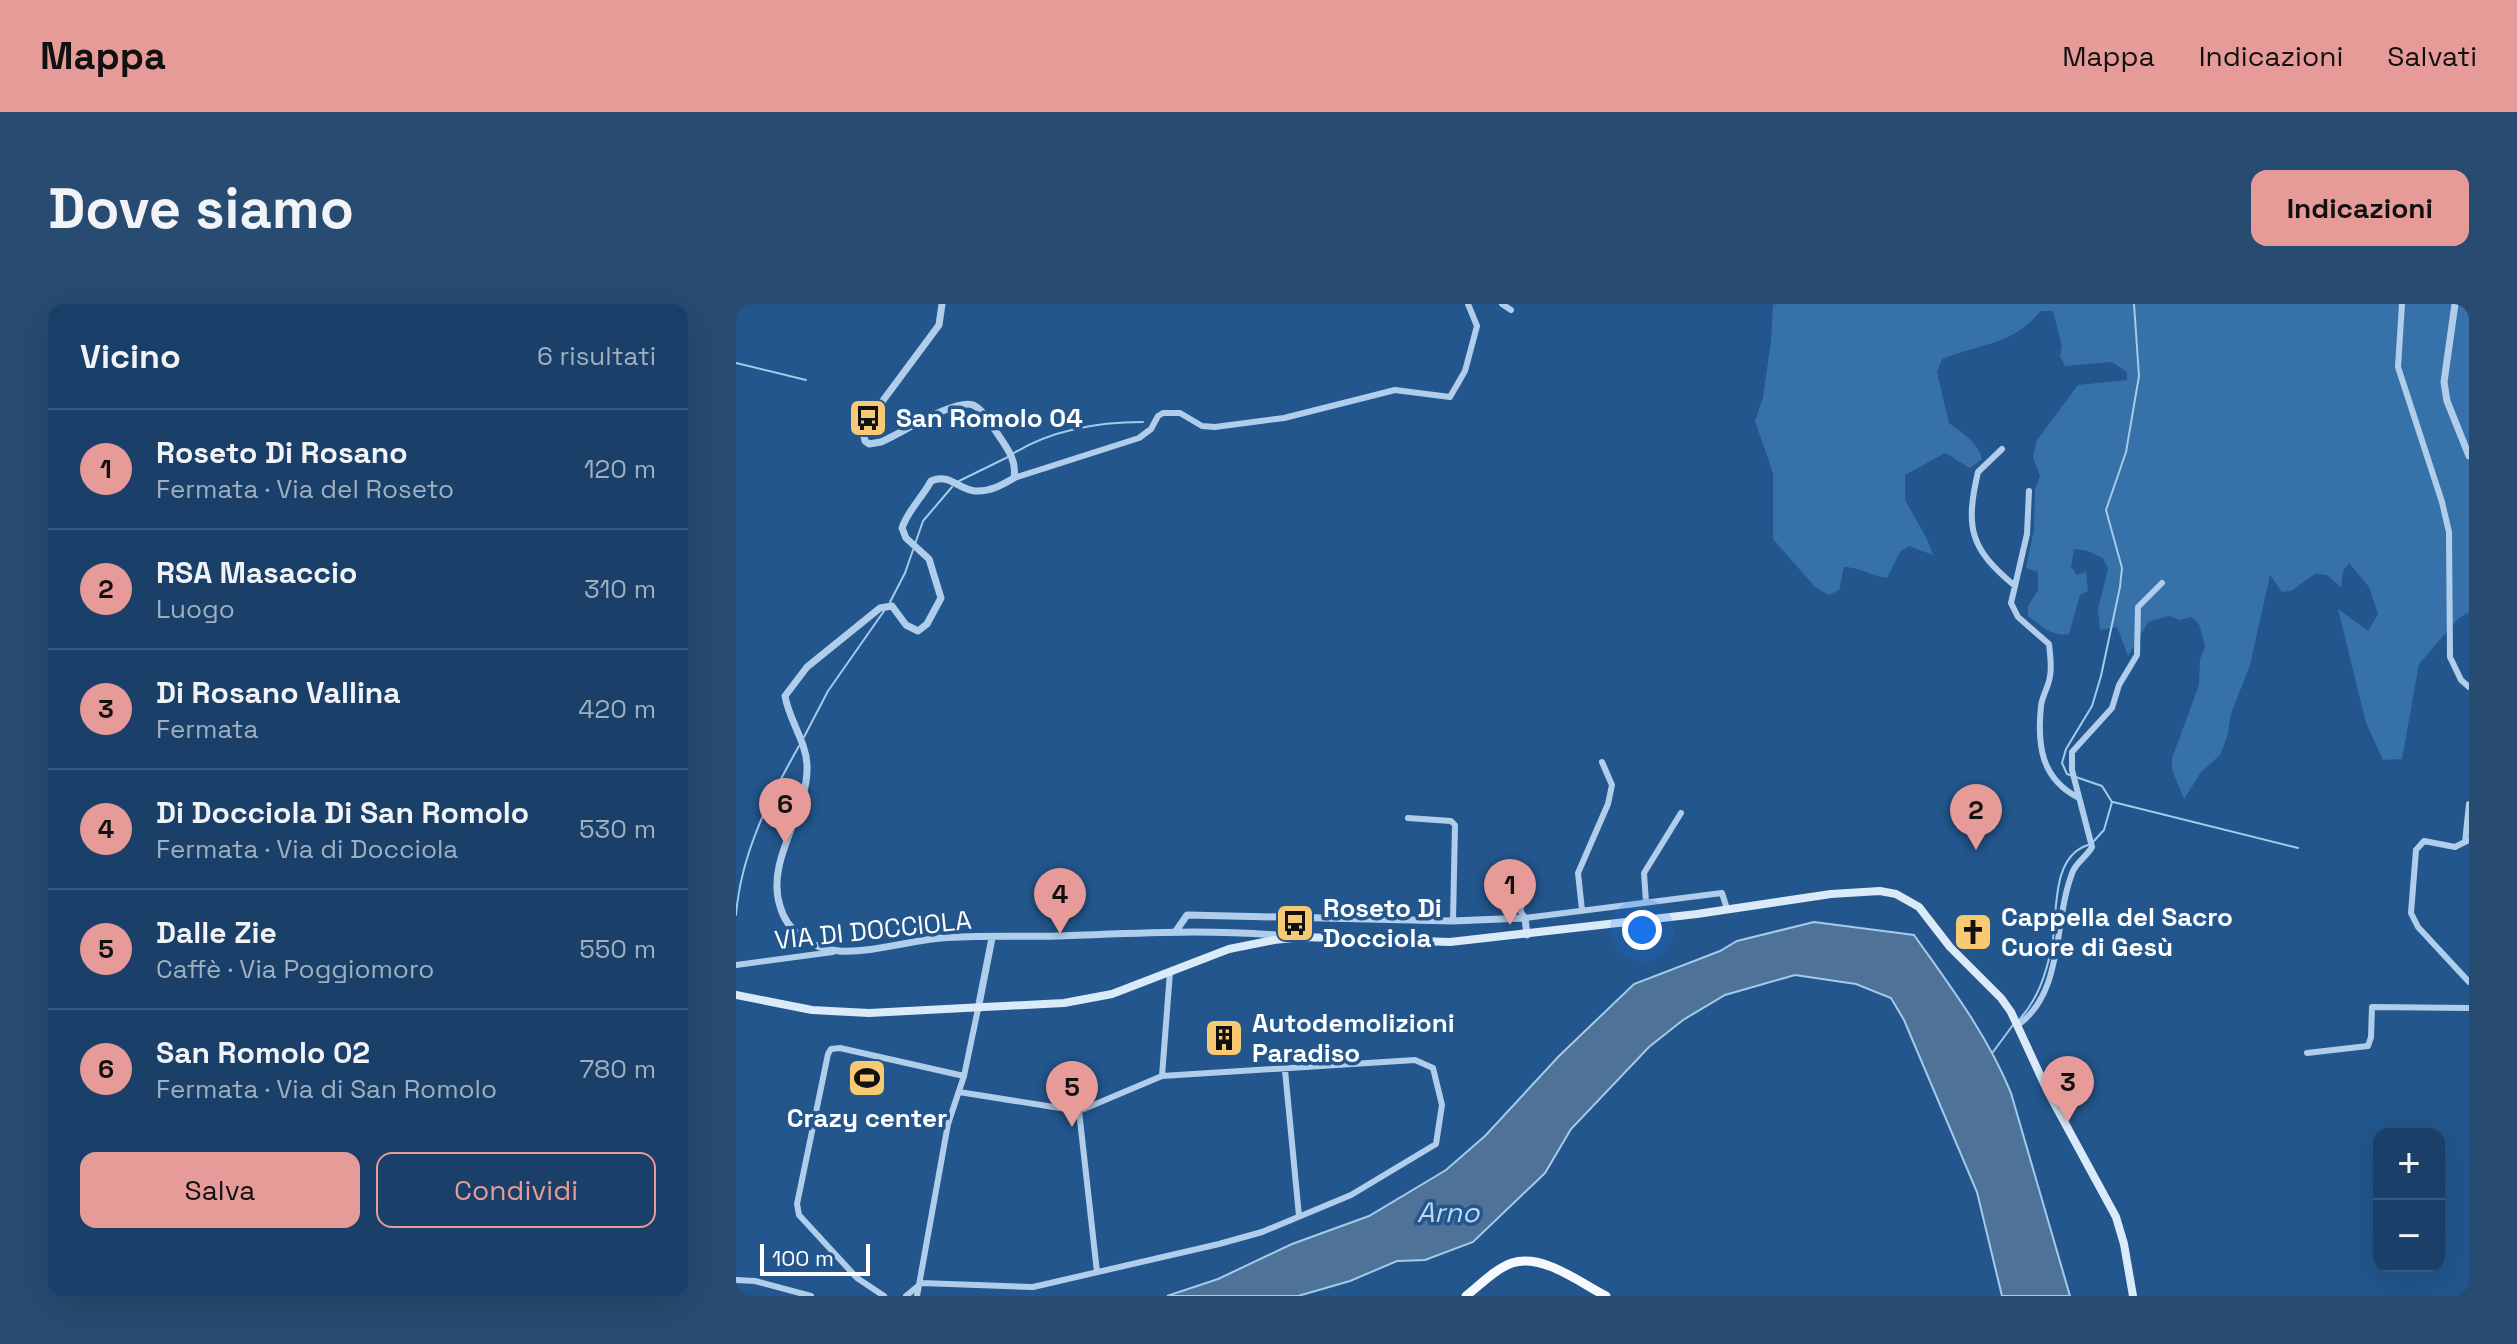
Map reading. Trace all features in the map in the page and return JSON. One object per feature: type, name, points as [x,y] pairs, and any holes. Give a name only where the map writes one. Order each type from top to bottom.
[{"type":"main road","points":[[736,995],[812,1010],[869,1013],[1064,1003],[1112,994],[1229,949],[1274,940],[1302,937],[1450,942],[1880,891],[1906,897],[1919,907],[1958,956],[2001,998],[2017,1023],[2048,1092],[2116,1217],[2133,1296]]},
{"type":"main road","points":[[1466,1296],[1502,1268],[1523,1261],[1549,1266],[1606,1296]]},
{"type":"street","points":[[942,304],[939,325],[869,418],[863,431],[865,441],[869,444],[881,442],[958,404],[973,405],[1009,451],[1016,468],[1014,478]]},
{"type":"street","points":[[837,951],[805,941],[793,931],[780,909],[776,889],[780,864],[800,812],[807,765],[802,742],[788,714],[785,696],[807,667],[880,608],[892,606],[906,625],[918,631],[927,624],[941,598],[929,559],[906,538],[902,528],[907,512],[922,497],[931,481],[940,477],[951,479],[975,491],[997,488],[1014,478],[1139,438],[1151,429],[1163,413],[1180,413],[1202,426],[1215,427],[1284,418],[1395,390],[1450,397],[1465,371],[1477,326],[1468,304]]},
{"type":"street","points":[[1502,304],[1511,310]]},
{"type":"street","points":[[2402,304],[2398,367],[2449,532],[2450,657],[2461,680],[2469,687]]},
{"type":"street","points":[[2455,304],[2444,382],[2447,401],[2469,456]]},
{"type":"street","points":[[2002,449],[1978,472],[1971,517],[1973,539],[1982,554],[2015,586]]},
{"type":"street","points":[[2029,491],[2027,534],[2011,603],[2018,617],[2049,644],[2050,678],[2041,705],[2041,757],[2044,766],[2062,787],[2079,798]]},
{"type":"street","points":[[2017,1023],[2030,1016],[2043,996],[2072,873],[2091,844],[2072,770],[2072,752],[2112,708],[2119,685],[2137,655],[2138,607],[2162,583]]},
{"type":"street","points":[[1582,910],[1578,873],[1608,804],[1612,785],[1602,762]]},
{"type":"street","points":[[2469,804],[2467,841],[2455,847],[2424,841],[2416,850],[2411,913],[2418,927],[2469,982]]},
{"type":"street","points":[[1646,902],[1644,873],[1681,813]]},
{"type":"street","points":[[1408,818],[1441,819],[1455,825],[1453,921]]},
{"type":"street","points":[[1526,873],[1519,880],[1521,912],[1527,935]]},
{"type":"street","points":[[1176,931],[1187,915],[1453,921],[1525,918],[1722,893],[1727,909]]},
{"type":"street","name":"VIA DI DOCCIOLA","points":[[736,965],[942,938],[1176,931],[1302,937]]},
{"type":"street","points":[[917,1296],[948,1124],[964,1076],[992,938]]},
{"type":"street","points":[[1162,1076],[1170,972]]},
{"type":"street","points":[[2307,1053],[2368,1046],[2372,1007],[2469,1008]]},
{"type":"street","points":[[884,1296],[857,1278],[799,1215],[797,1204],[828,1054],[831,1049],[840,1048],[964,1076]]},
{"type":"street","points":[[906,1296],[921,1283],[1033,1287],[1262,1232],[1351,1195],[1436,1144],[1442,1105],[1433,1068],[1415,1060],[1162,1076],[1079,1111],[959,1092]]},
{"type":"street","points":[[1285,1070],[1299,1216]]},
{"type":"street","points":[[1079,1111],[1097,1272]]},
{"type":"street","points":[[736,1280],[785,1287],[811,1296]]},
{"type":"shaded area","points":[[2469,304],[2469,612],[2458,619],[2419,664],[2402,759],[2383,760],[2366,723],[2338,609],[2368,631],[2378,614],[2369,587],[2349,563],[2343,571],[2341,588],[2327,575],[2315,574],[2291,591],[2282,592],[2270,575],[2250,665],[2231,714],[2227,737],[2220,755],[2201,772],[2184,799],[2172,770],[2172,758],[2199,685],[2200,659],[2205,646],[2199,624],[2191,617],[2180,620],[2169,616],[2148,622],[2128,656],[2117,627],[2100,630],[2098,609],[2108,569],[2103,558],[2074,549],[2071,567],[2077,575],[2086,572],[2088,591],[2080,595],[2069,634],[2052,632],[2028,616],[2028,606],[2038,590],[2038,572],[2026,568],[2034,529],[2035,489],[2040,476],[2033,457],[2037,440],[2078,385],[2127,380],[2127,372],[2112,362],[2065,366],[2060,356],[2062,346],[2053,311],[2041,311],[2007,337],[1942,359],[1937,372],[1949,423],[1974,443],[1982,459],[1970,468],[1945,453],[1905,475],[1905,500],[1933,555],[1909,546],[1900,552],[1887,578],[1844,567],[1839,590],[1829,595],[1815,587],[1773,539],[1773,473],[1755,421],[1763,398],[1773,305]]},
{"type":"water","name":"Arno","points":[[1814,922],[1914,935],[1954,992],[1991,1051],[2011,1093],[2070,1296],[2002,1296],[1977,1192],[1904,1020],[1891,998],[1856,984],[1795,975],[1725,995],[1683,1020],[1649,1047],[1571,1129],[1545,1173],[1473,1242],[1425,1260],[1397,1261],[1350,1281],[1298,1296],[1167,1296],[1218,1279],[1292,1244],[1369,1216],[1446,1170],[1485,1136],[1559,1056],[1634,984],[1720,951],[1737,941]]},
{"type":"waterway","points":[[2093,842],[2104,830],[2112,802],[2102,786],[2067,774],[2062,763],[2066,749],[2092,706],[2120,587],[2122,568],[2106,510],[2126,452],[2139,376],[2134,304]]},
{"type":"waterway","points":[[736,363],[806,380]]},
{"type":"waterway","points":[[1014,453],[1044,438],[1076,429],[1143,422]]},
{"type":"waterway","points":[[957,482],[1008,457]]},
{"type":"waterway","points":[[915,544],[923,521],[952,487]]},
{"type":"waterway","points":[[890,602],[913,550]]},
{"type":"waterway","points":[[804,737],[828,691],[884,611]]},
{"type":"waterway","points":[[736,915],[750,848],[767,806],[799,746]]},
{"type":"waterway","points":[[2113,802],[2298,848]]},
{"type":"waterway","points":[[2018,1021],[2036,995],[2047,967],[2061,874],[2067,861],[2088,845]]},
{"type":"waterway","points":[[1993,1052],[2013,1025]]},
{"type":"place","name":"San Romolo 04","points":[[868,418]]},
{"type":"place","name":"San Romolo 02","points":[[785,844]]},
{"type":"place","name":"RSA Masaccio","points":[[1976,850]]},
{"type":"place","name":"Roseto Di Docciola","points":[[1295,923]]},
{"type":"place","name":"Roseto Di Rosano","points":[[1510,925]]},
{"type":"place","name":"Cappella del Sacro Cuore di Gesù","points":[[1973,932]]},
{"type":"place","name":"Di Docciola Di San Romolo","points":[[1060,934]]},
{"type":"place","name":"Autodemolizioni Paradiso","points":[[1224,1038]]},
{"type":"place","name":"Crazy center","points":[[867,1078]]},
{"type":"place","name":"Di Rosano Vallina","points":[[2068,1122]]},
{"type":"place","name":"Dalle Zie","points":[[1072,1127]]}]
